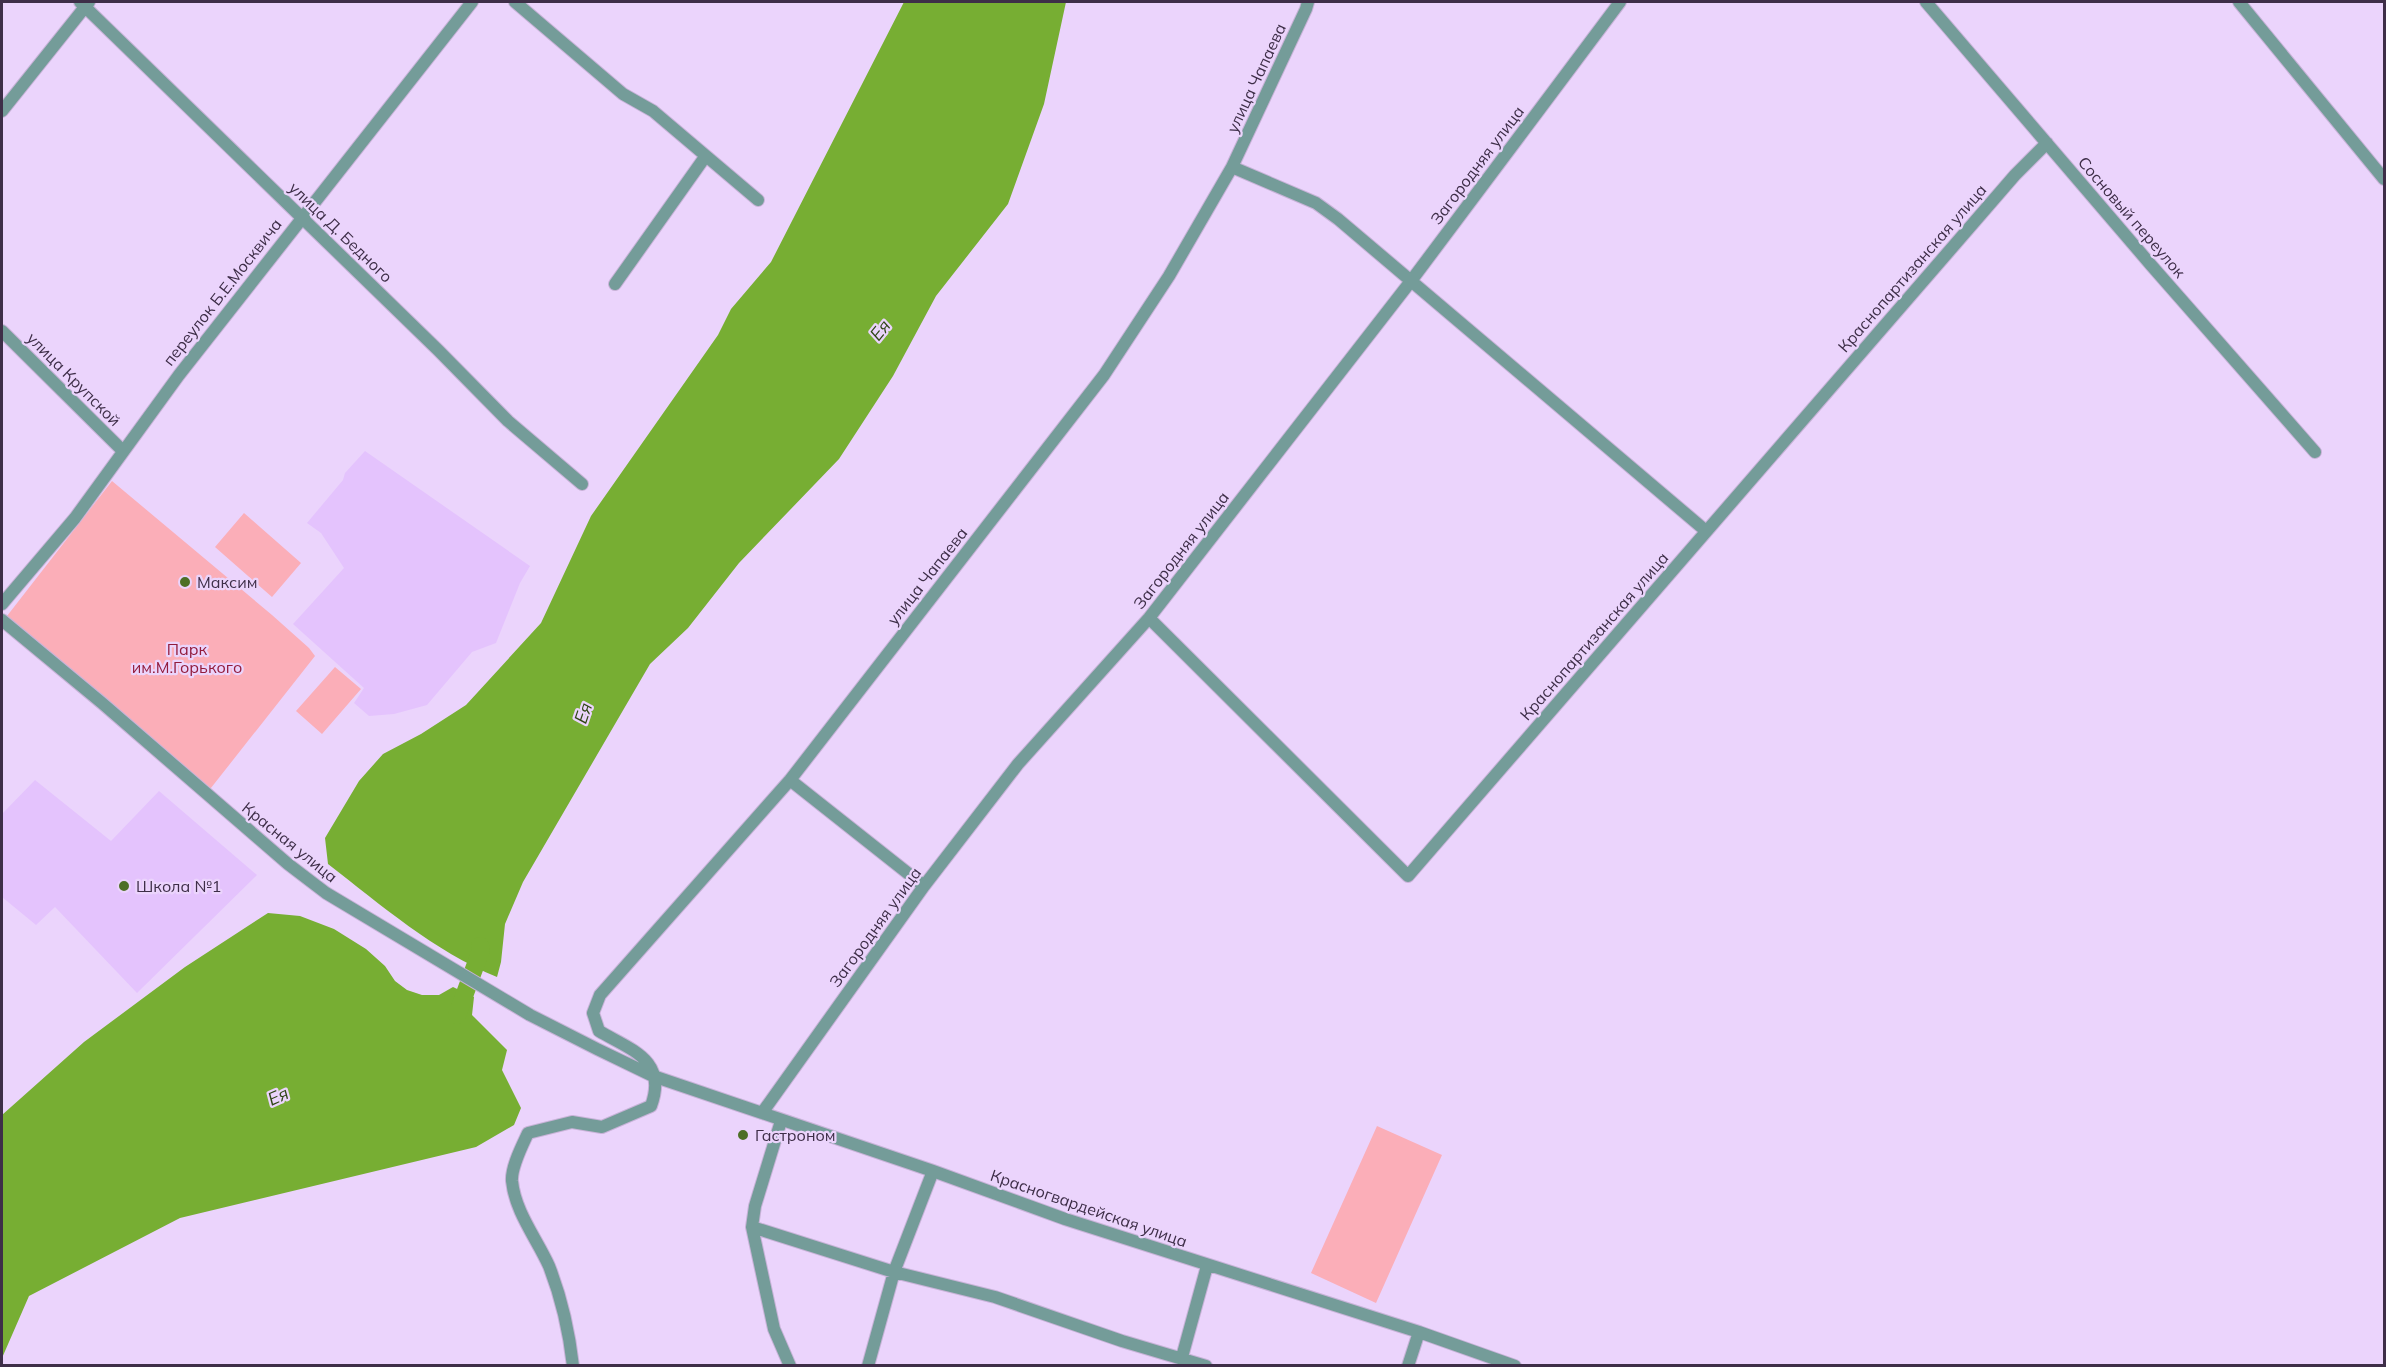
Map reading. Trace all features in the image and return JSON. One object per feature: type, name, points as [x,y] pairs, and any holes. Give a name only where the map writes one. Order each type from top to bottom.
[{"type":"street","name":"переулок Б.Е.Москвича","points":[[2,604],[75,518],[178,375],[472,2]]},
{"type":"street","points":[[514,2],[623,94],[653,111],[758,200]]},
{"type":"street","name":"улица Чапаева","points":[[653,1076],[651,1066],[643,1054],[599,1030],[593,1013],[600,996],[789,780],[1104,375],[1169,276],[1232,167],[1308,2]]},
{"type":"street","name":"Загородняя улица","points":[[762,1113],[924,886],[1018,764],[1149,618],[1411,281],[1620,2]]},
{"type":"street","name":"Сосновый переулок","points":[[1926,2],[2315,452]]},
{"type":"street","points":[[2239,2],[2385,179]]},
{"type":"street","name":"улица Д. Бедного","points":[[85,3],[508,421],[582,484]]},
{"type":"street","points":[[2,111],[85,3]]},
{"type":"street","name":"Краснопартизанская улица","points":[[1149,618],[1408,876],[2015,175],[2047,143]]},
{"type":"street","points":[[615,284],[705,157]]},
{"type":"street","points":[[1232,167],[1317,203],[1706,531]]},
{"type":"street","name":"улица Крупской","points":[[2,331],[123,451]]},
{"type":"street","name":"Красная улица","points":[[2,620],[288,864],[326,893],[530,1015],[653,1076]]},
{"type":"street","points":[[789,780],[924,886]]},
{"type":"street","points":[[573,1365],[569,1329],[560,1296],[548,1265],[515,1199],[511,1178],[528,1133],[572,1122],[602,1127],[651,1106],[657,1090],[653,1076]]},
{"type":"street","name":"Красногвардейская улица","points":[[653,1076],[933,1171],[1065,1219],[1515,1365]]},
{"type":"street","points":[[781,1121],[755,1206],[752,1227],[774,1329],[790,1365]]},
{"type":"street","points":[[868,1365],[894,1272],[933,1171]]},
{"type":"street","points":[[752,1227],[894,1272],[995,1297],[1122,1341],[1206,1365]]},
{"type":"street","points":[[1182,1357],[1207,1266]]},
{"type":"street","points":[[1408,1365],[1419,1332]]},
{"type":"shaded area","points":[[365,451],[530,566],[520,583],[496,643],[472,652],[427,705],[394,714],[369,716],[354,703],[364,688],[293,624],[344,568],[321,533],[307,523]]},
{"type":"shaded area","name":"Школа №1","points":[[35,780],[111,841],[159,791],[257,875],[137,993],[55,907],[36,925],[2,897],[2,814]]},
{"type":"green space","name":"Парк им.М.Горького","points":[[112,481],[272,615],[315,656],[207,793],[7,616]]},
{"type":"green space","points":[[244,513],[301,563],[272,597],[215,547]]},
{"type":"green space","points":[[335,667],[361,689],[322,734],[296,711]]},
{"type":"green space","points":[[1377,1126],[1442,1155],[1376,1303],[1311,1273]]},
{"type":"water","points":[[904,2],[1066,2],[1044,104],[1008,204],[936,296],[893,376],[839,459],[739,563],[688,628],[650,664],[523,882],[505,924],[497,977],[430,941],[328,864],[325,838],[359,781],[383,754],[421,734],[466,705],[541,623],[591,516],[718,335],[731,309],[771,262]]},
{"type":"water","points":[[268,913],[300,916],[334,929],[366,949],[385,966],[395,981],[407,990],[422,995],[439,995],[453,987],[474,997],[472,1015],[507,1050],[502,1070],[521,1108],[514,1125],[476,1147],[180,1218],[29,1296],[2,1358],[2,1115],[84,1042],[185,967]]},
{"type":"waterway","name":"Ея","points":[[457,1015],[481,950],[480,946]]},
{"type":"place","name":"Максим","points":[[185,582]]},
{"type":"place","name":"Школа №1","points":[[124,886]]},
{"type":"place","name":"Гастроном","points":[[743,1135]]}]
